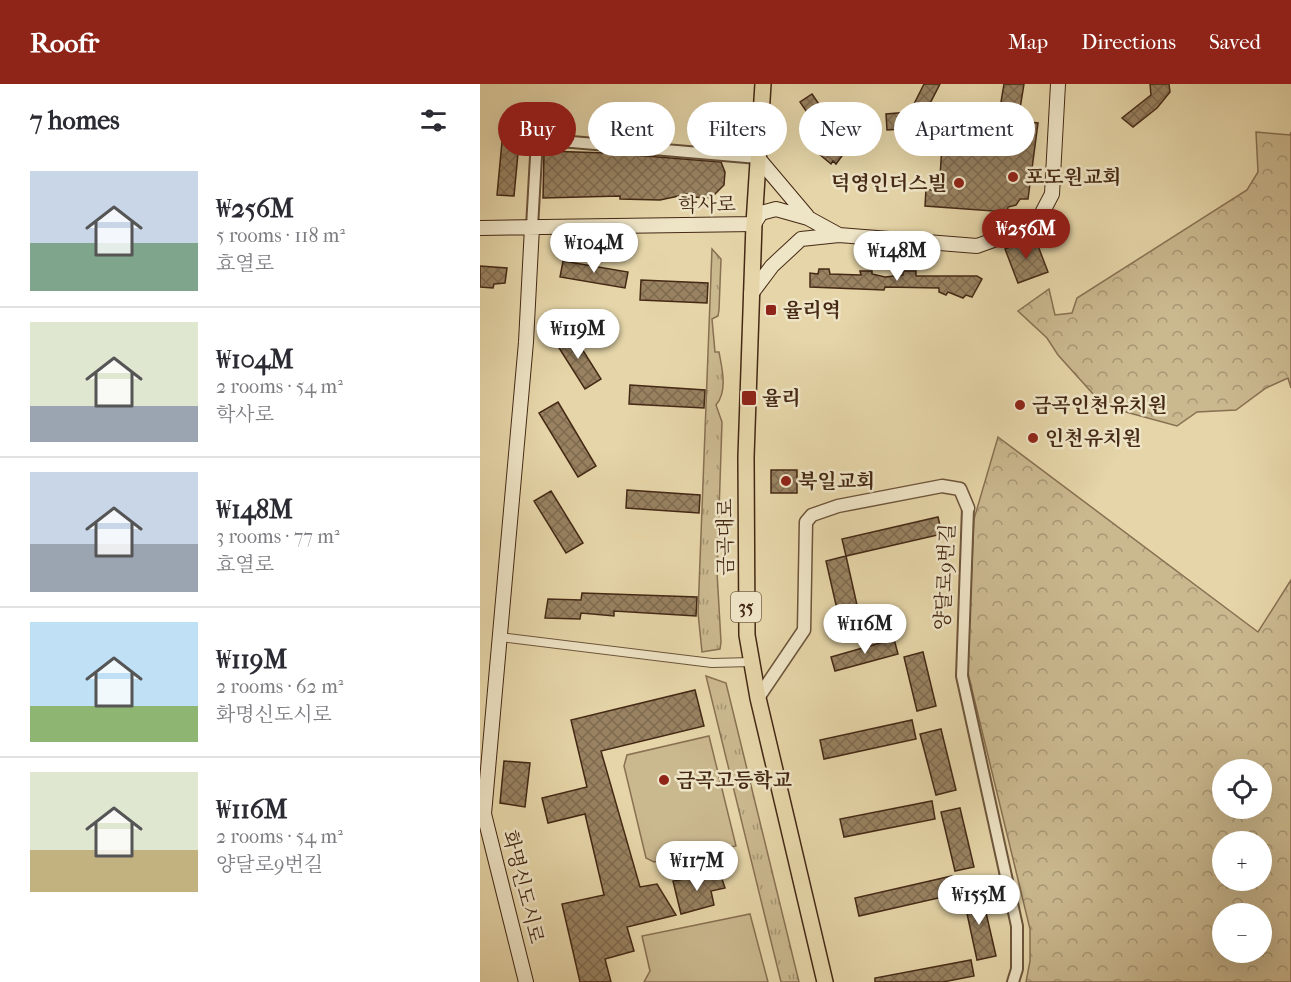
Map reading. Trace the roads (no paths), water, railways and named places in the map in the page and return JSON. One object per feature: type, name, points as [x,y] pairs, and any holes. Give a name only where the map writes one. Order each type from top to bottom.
[{"type":"main road","name":"금곡대로","points":[[763,84],[751,294],[745,552],[747,635],[758,698],[825,982]]},
{"type":"main road","points":[[801,239],[838,235],[977,246],[1024,229],[1041,215],[1052,194],[1058,84]]},
{"type":"main road","points":[[751,294],[772,266],[801,239],[809,228],[805,217],[758,158]]},
{"type":"main road","points":[[754,224],[761,213],[770,210],[805,217],[838,235]]},
{"type":"main road","name":"학사로","points":[[480,228],[754,224]]},
{"type":"main road","name":"화명신도시로","points":[[526,982],[482,814],[526,342],[532,227]]},
{"type":"street","points":[[532,227],[537,139],[758,158]]},
{"type":"street","name":"양달로9번길","points":[[758,698],[804,630],[806,522],[812,515],[838,506],[942,486],[960,489],[968,507],[962,676],[1017,926],[1017,969],[1013,982]]},
{"type":"street","points":[[500,637],[712,663],[776,674]]},
{"type":"place","name":"포도원교회","points":[[1013,177]]},
{"type":"place","name":"덕영인더스빌","points":[[959,183]]},
{"type":"place","name":"율리역","points":[[771,310]]},
{"type":"place","name":"율리","points":[[749,398]]},
{"type":"place","name":"금곡인천유치원","points":[[1020,405]]},
{"type":"place","name":"인천유치원","points":[[1033,438]]},
{"type":"place","name":"북일교회","points":[[786,481]]},
{"type":"place","name":"금곡고등학교","points":[[664,780]]}]
